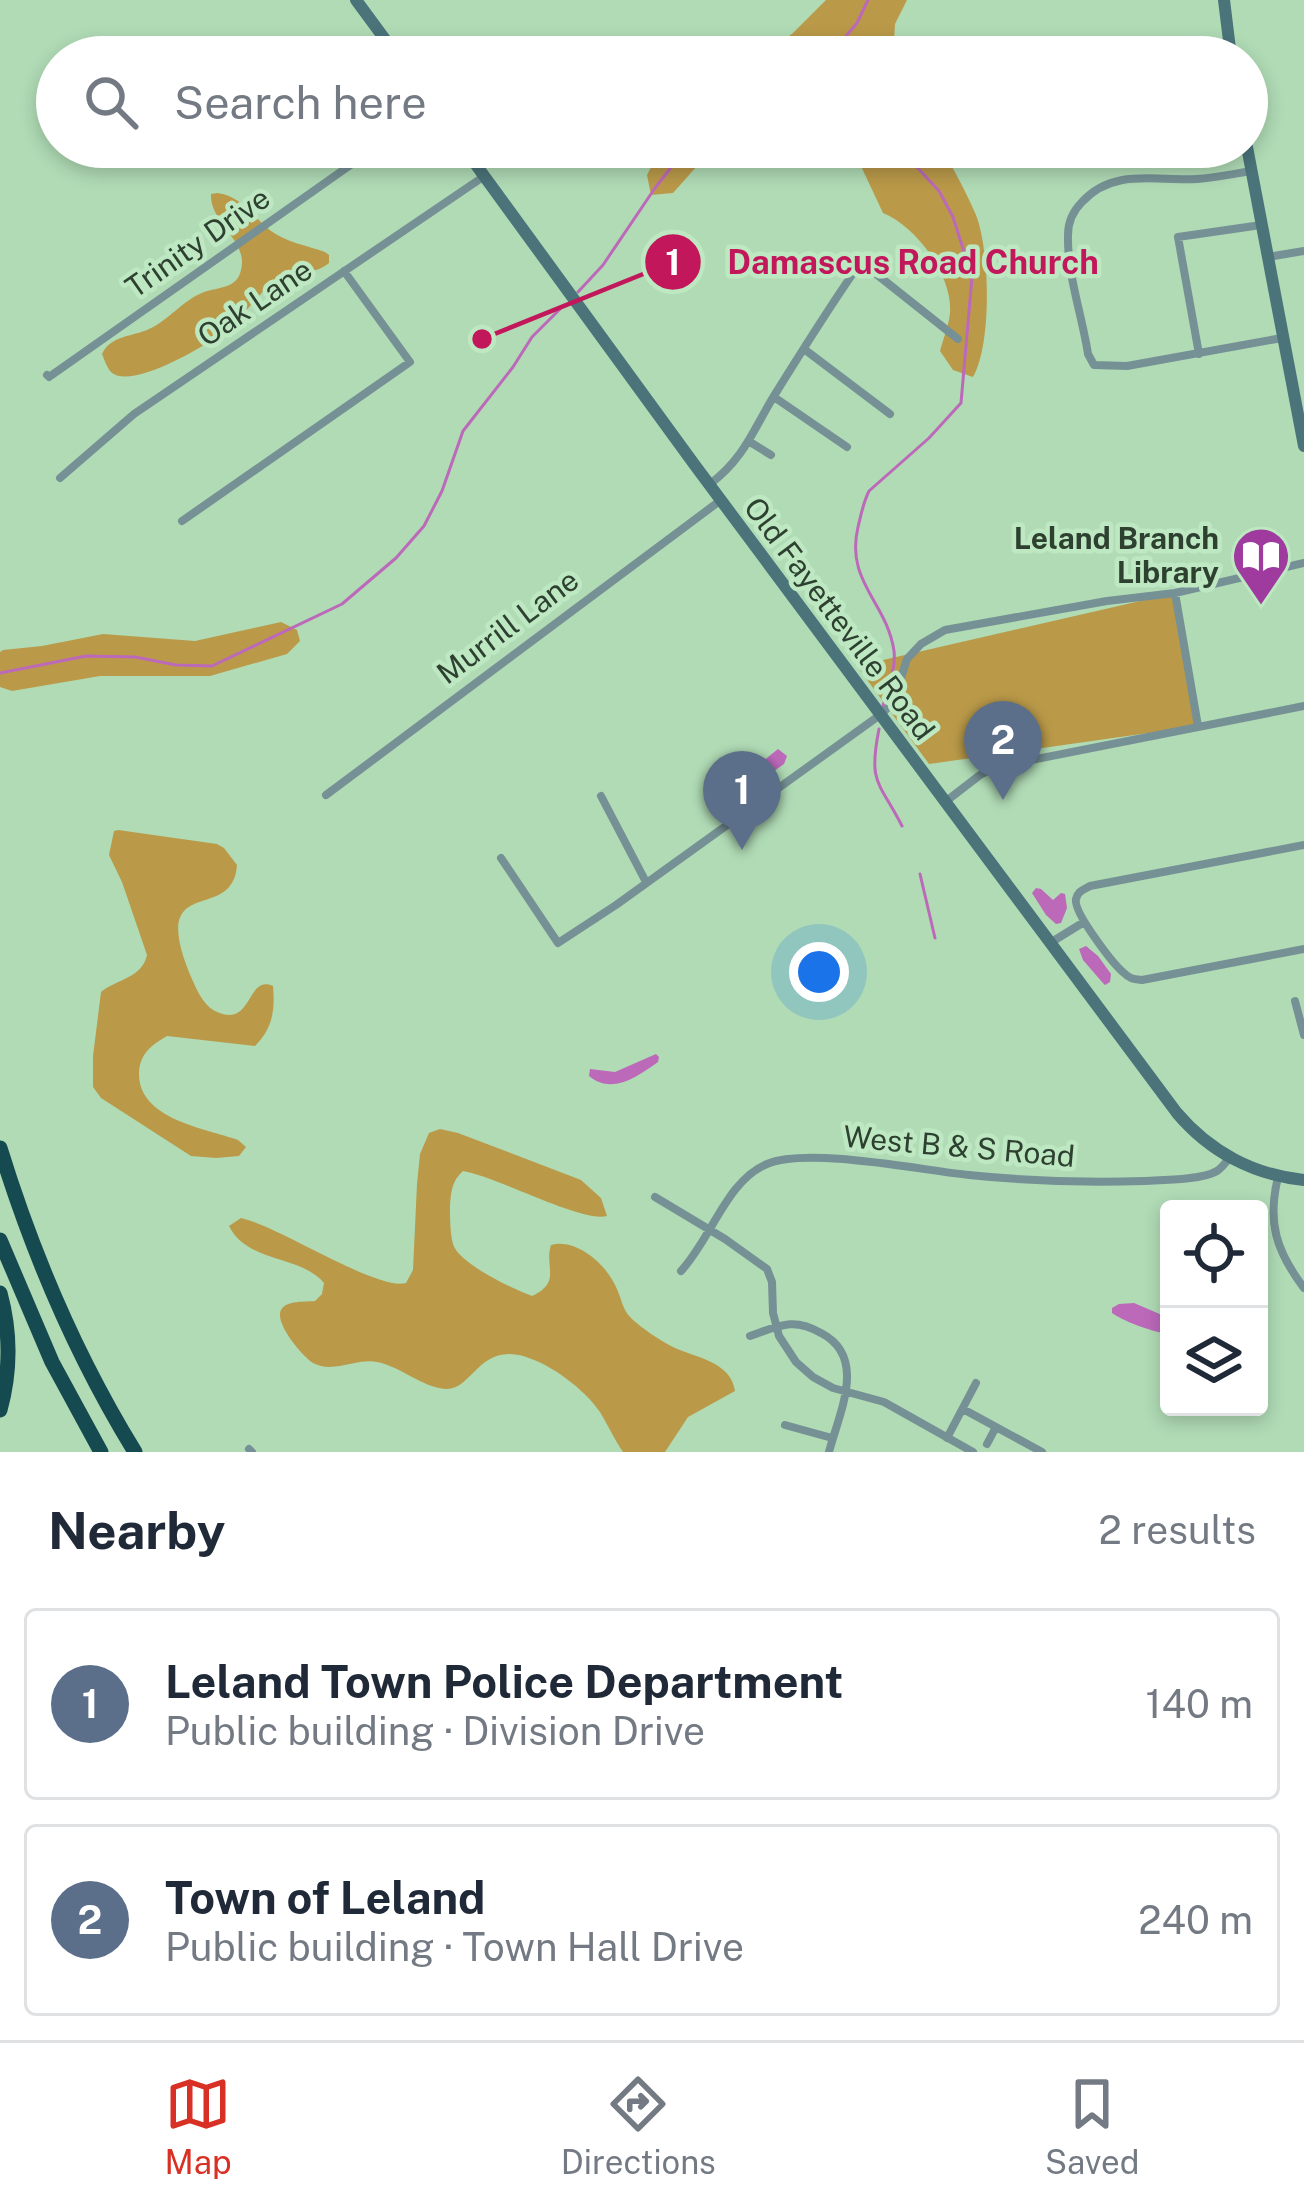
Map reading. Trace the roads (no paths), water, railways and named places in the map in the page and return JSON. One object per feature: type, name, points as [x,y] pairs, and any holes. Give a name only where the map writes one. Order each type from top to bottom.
[{"type":"highway","points":[[0,1148],[67,1328],[135,1452]]},
{"type":"highway","points":[[0,1240],[52,1362],[101,1452]]},
{"type":"highway","points":[[0,1293],[9,1356],[0,1410]]},
{"type":"street","points":[[356,0],[383,36]]},
{"type":"street","points":[[1224,0],[1228,36]]},
{"type":"street","name":"Trinity Drive","points":[[47,375],[346,168]]},
{"type":"street","name":"Old Fayetteville Road","points":[[478,168],[1177,1113],[1202,1139],[1229,1157],[1279,1177],[1304,1180]]},
{"type":"street","points":[[1250,168],[1304,446]]},
{"type":"street","points":[[1251,171],[1102,184],[1075,209],[1068,226],[1070,258],[1094,365],[1127,365],[1282,338]]},
{"type":"street","name":"Oak Lane","points":[[60,478],[134,414],[484,176]]},
{"type":"street","points":[[1199,354],[1178,237],[1261,225]]},
{"type":"street","points":[[1267,258],[1304,251]]},
{"type":"street","points":[[709,484],[750,442],[773,397],[861,262],[958,339]]},
{"type":"street","points":[[182,521],[410,362],[344,271]]},
{"type":"street","points":[[804,350],[890,414]]},
{"type":"street","points":[[773,397],[847,447]]},
{"type":"street","points":[[750,442],[771,455]]},
{"type":"street","name":"Murrill Lane","points":[[326,795],[721,500]]},
{"type":"street","points":[[500,858],[558,943],[880,715],[893,703],[908,659],[921,644],[945,630],[1175,592],[1304,563]]},
{"type":"street","points":[[1175,592],[1198,725]]},
{"type":"street","points":[[945,802],[996,767],[1304,706]]},
{"type":"street","points":[[601,796],[646,882]]},
{"type":"street","points":[[1304,845],[1090,886],[1078,893],[1075,903],[1124,974],[1142,980],[1304,949]]},
{"type":"street","points":[[1050,943],[1084,922]]},
{"type":"street","points":[[1295,1001],[1304,1036]]},
{"type":"street","name":"West B & S Road","points":[[681,1270],[742,1181],[777,1161],[849,1160],[1070,1183],[1210,1174],[1229,1157]]},
{"type":"street","points":[[1279,1177],[1272,1201],[1278,1246],[1304,1288]]},
{"type":"street","points":[[655,1197],[767,1270],[776,1327],[804,1370],[845,1392],[884,1402],[973,1452]]},
{"type":"street","points":[[750,1336],[804,1324],[835,1341],[844,1353],[845,1392],[829,1452]]},
{"type":"street","points":[[947,1438],[976,1383]]},
{"type":"street","points":[[963,1409],[1042,1452]]},
{"type":"street","points":[[785,1426],[832,1438]]},
{"type":"street","points":[[987,1444],[996,1427]]},
{"type":"waterway","points":[[846,36],[868,0]]},
{"type":"waterway","points":[[578,292],[603,265],[671,168]]},
{"type":"waterway","points":[[883,706],[894,651],[857,563],[858,527],[869,491],[961,403],[972,277],[953,217],[939,191],[918,168]]},
{"type":"waterway","points":[[0,673],[86,656],[212,666],[342,604],[396,558],[424,526],[463,431],[532,337],[563,306]]},
{"type":"waterway","points":[[879,729],[875,772],[902,826]]},
{"type":"waterway","points":[[920,874],[935,938]]},
{"type":"place","name":"Damascus Road Church","points":[[482,339]]},
{"type":"place","name":"Leland Branch Library","points":[[1261,607]]},
{"type":"place","name":"Town of Leland","points":[[1003,800]]},
{"type":"place","name":"Leland Town Police Department","points":[[742,850]]}]
